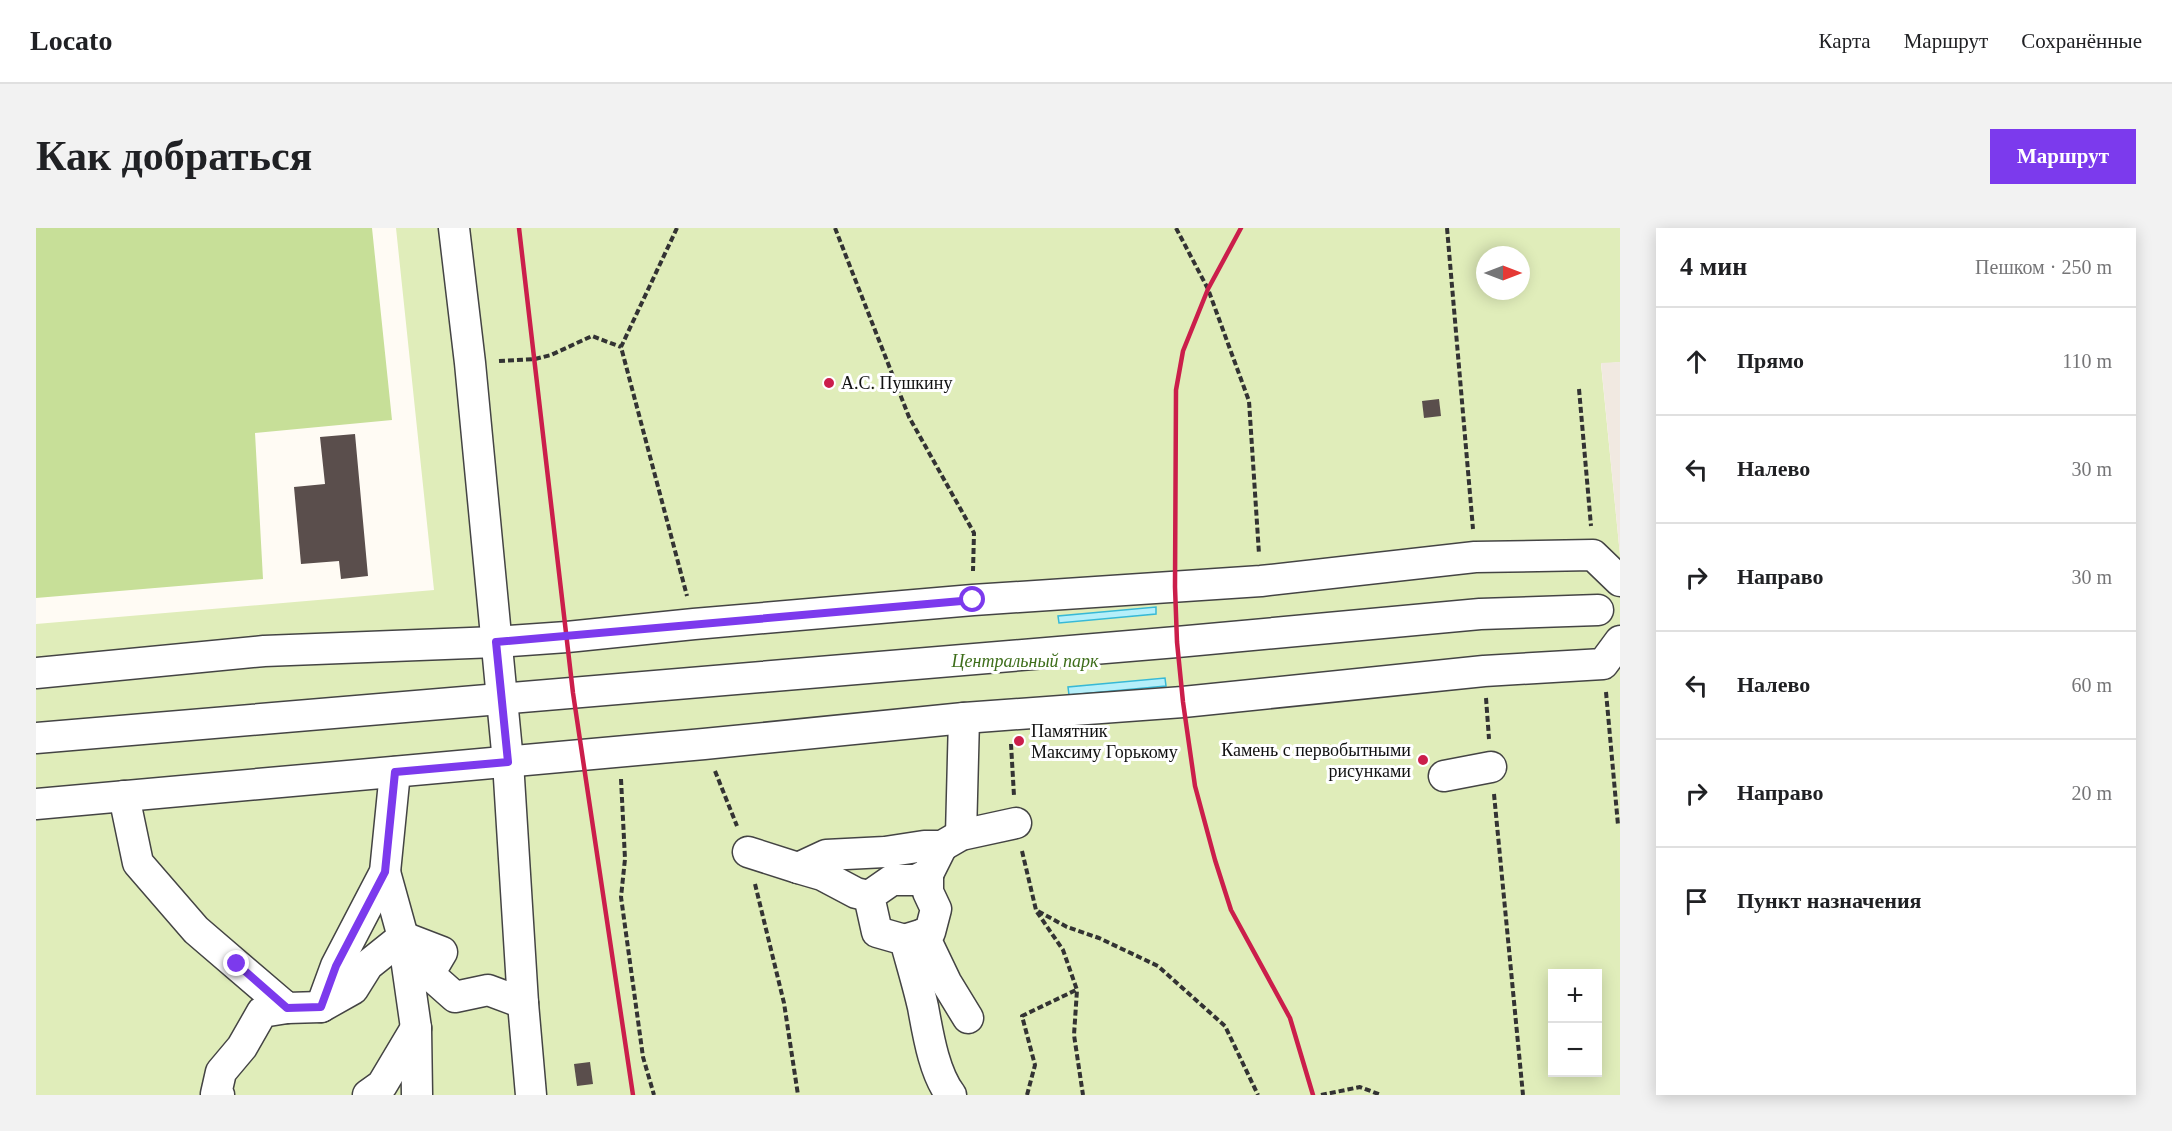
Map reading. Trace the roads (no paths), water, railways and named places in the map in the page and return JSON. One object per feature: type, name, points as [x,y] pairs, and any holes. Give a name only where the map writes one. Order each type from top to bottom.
[{"type":"street","points":[[454,228],[470,363],[508,762],[531,1095]]},
{"type":"street","points":[[36,673],[264,651],[567,637],[973,600],[1261,581],[1475,557],[1593,555],[1620,581]]},
{"type":"street","points":[[36,738],[1165,643],[1480,614],[1609,617],[1620,586]]},
{"type":"street","points":[[36,804],[704,744],[964,718],[1183,702],[1484,671],[1603,664],[1620,640]]},
{"type":"street","points":[[748,852],[822,875],[856,893],[868,896],[892,880],[916,880],[928,874],[952,841],[964,718]]},
{"type":"street","points":[[1444,776],[1491,767]]},
{"type":"street","points":[[395,772],[385,872],[403,937],[416,1028],[417,1095]]},
{"type":"street","points":[[124,795],[138,863],[196,930],[287,1008]]},
{"type":"street","points":[[798,868],[826,855],[885,852],[924,846],[952,841],[1016,823]]},
{"type":"street","points":[[321,1007],[336,966],[385,872]]},
{"type":"street","points":[[868,896],[877,932],[914,937],[930,932],[936,909],[928,892],[928,874]]},
{"type":"street","points":[[403,937],[442,952],[429,974],[455,997],[488,990],[523,1003]]},
{"type":"street","points":[[219,1095],[216,1094],[221,1072],[242,1047],[262,1012],[287,1008],[321,1007],[353,989],[368,965],[403,937]]},
{"type":"street","points":[[914,937],[962,1007],[942,1006],[924,1016]]},
{"type":"street","points":[[914,937],[925,1027],[944,1087],[951,1095]]},
{"type":"street","points":[[368,1095],[382,1085],[416,1028]]},
{"type":"water","points":[[1156,607],[1156,614],[1059,623],[1058,616]]},
{"type":"water","points":[[1165,678],[1166,686],[1069,695],[1068,687]]},
{"type":"railway","points":[[519,228],[573,693],[633,1095]]},
{"type":"railway","points":[[1241,228],[1208,289],[1183,351],[1176,390],[1177,642],[1195,786],[1215,860],[1231,910],[1290,1018],[1313,1095]]},
{"type":"place","name":"А.С. Пушкину","points":[[829,383]]},
{"type":"place","name":"Памятник Максиму Горькому","points":[[1019,741]]},
{"type":"place","name":"Камень с первобытными рисунками","points":[[1423,760]]},
{"type":"park label","name":"Центральный парк","points":[[1025,661]]}]
